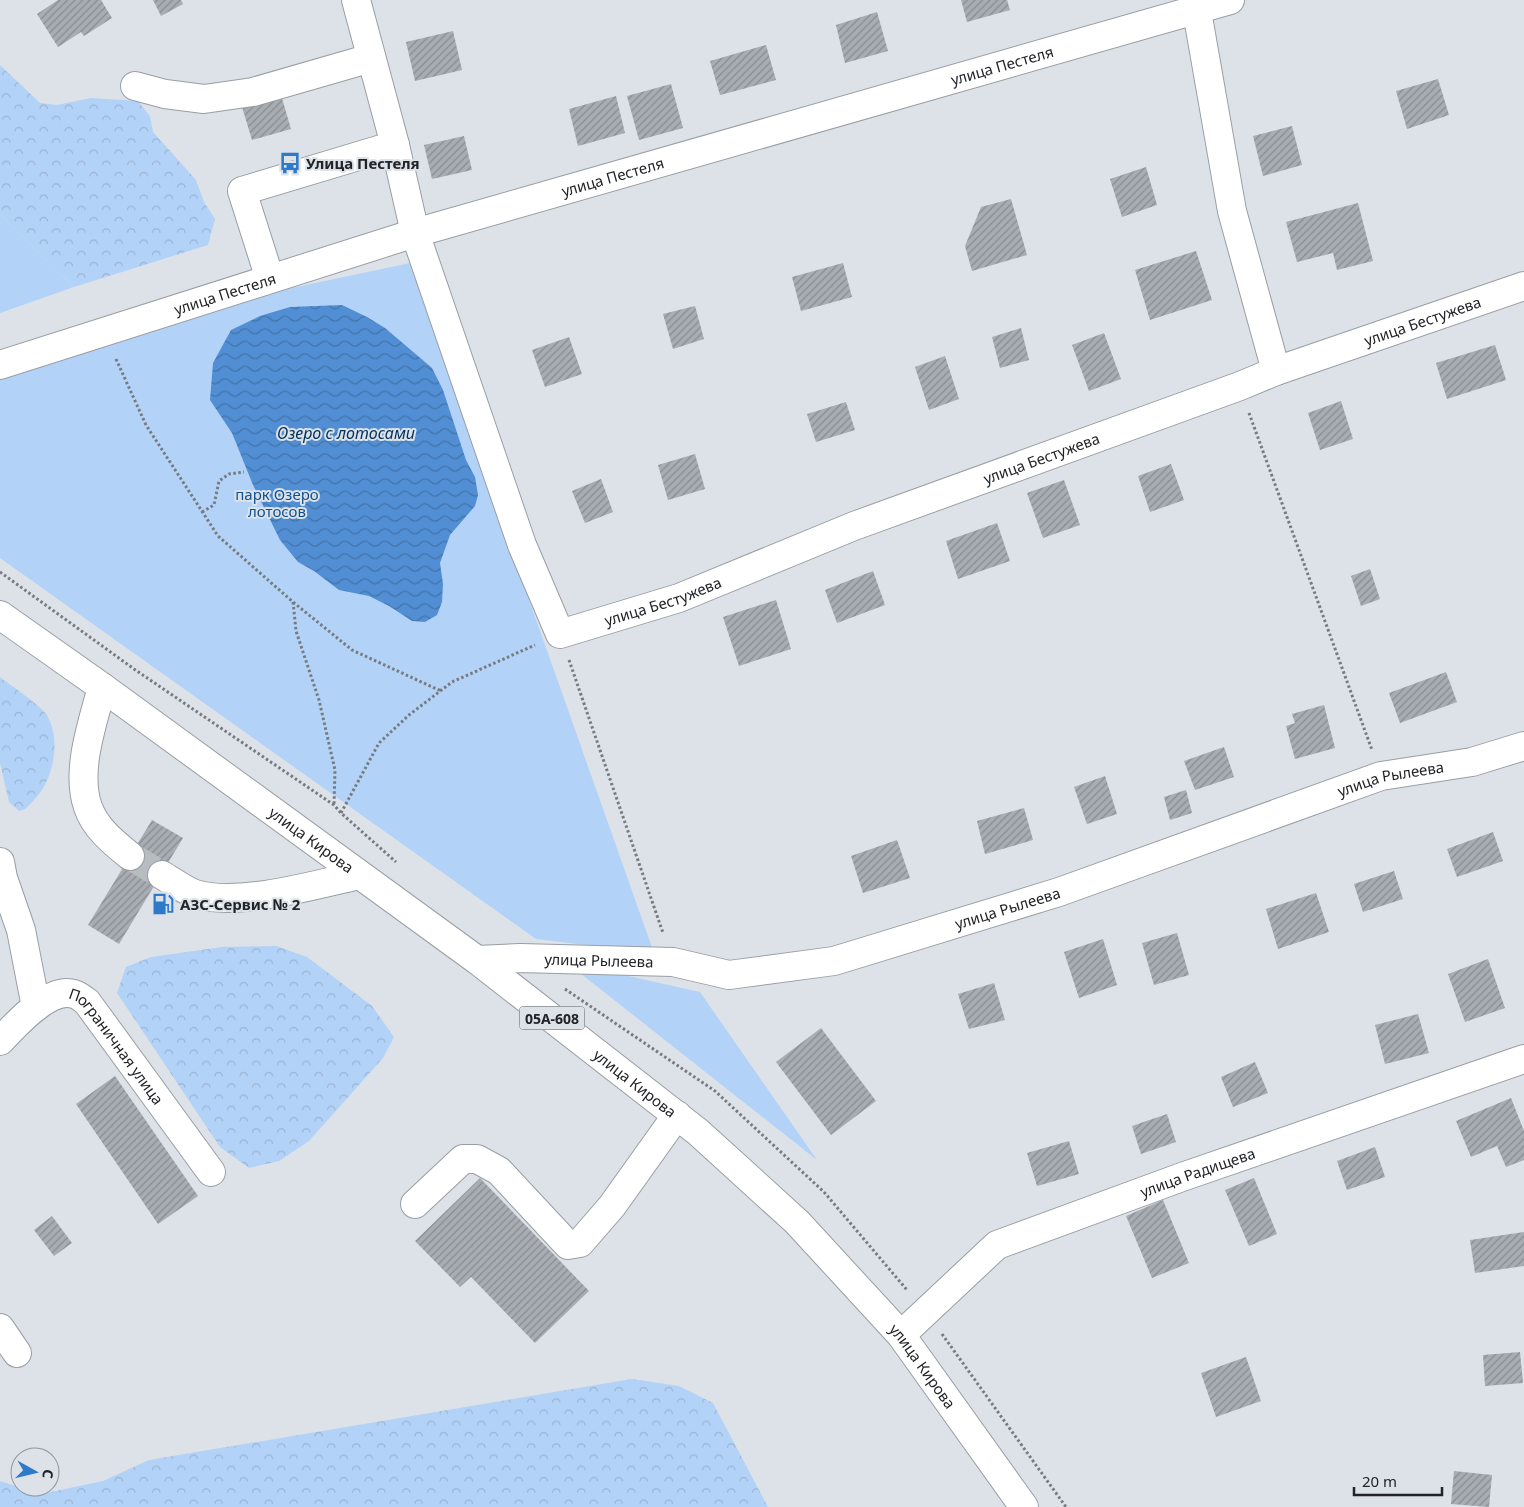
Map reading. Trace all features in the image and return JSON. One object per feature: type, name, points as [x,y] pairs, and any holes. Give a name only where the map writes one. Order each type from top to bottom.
[{"type":"street","points":[[356,0],[416,233],[522,545],[560,634]]},
{"type":"street","name":"улица Пестеля","points":[[0,365],[416,233],[1196,5],[1230,0]]},
{"type":"street","points":[[1196,5],[1232,211],[1276,371]]},
{"type":"street","points":[[135,86],[165,94],[204,99],[253,92],[371,58]]},
{"type":"street","points":[[270,279],[242,191],[395,146]]},
{"type":"street","name":"улица Бестужева","points":[[560,634],[679,598],[854,526],[1240,386],[1276,371],[1524,286]]},
{"type":"street","name":"улица Кирова","points":[[0,615],[102,686],[477,960],[677,1115],[797,1222],[901,1335],[1024,1507]]},
{"type":"street","points":[[102,686],[85,754],[84,794],[88,809],[100,827],[114,843],[130,856]]},
{"type":"street","name":"улица Рылеева","points":[[477,960],[520,958],[673,962],[729,975],[834,962],[1059,892],[1381,776],[1472,762],[1524,746]]},
{"type":"street","points":[[0,862],[3,878],[22,930],[36,1007]]},
{"type":"street","points":[[162,874],[194,894],[221,897],[271,894],[359,875]]},
{"type":"street","name":"Пограничная улица","points":[[0,1041],[36,1007],[55,994],[73,993],[87,1002],[212,1172]]},
{"type":"street","name":"улица Радищева","points":[[901,1335],[997,1245],[1182,1177],[1524,1059]]},
{"type":"street","points":[[415,1204],[463,1160],[477,1159],[499,1171],[568,1244],[580,1243],[612,1206],[677,1115]]},
{"type":"street","points":[[0,1328],[17,1353]]},
{"type":"path","points":[[104,331],[146,425],[218,536],[293,602],[352,650],[441,691]]},
{"type":"path","points":[[1240,386],[1381,776]]},
{"type":"path","points":[[202,512],[214,505],[219,481],[229,474],[244,472]]},
{"type":"path","points":[[0,572],[134,669],[334,805],[403,868]]},
{"type":"path","points":[[293,602],[296,631],[319,700],[335,770],[334,805]]},
{"type":"path","points":[[341,813],[379,742],[409,715],[452,682],[560,634],[673,962]]},
{"type":"green space","points":[[0,65],[40,103],[57,105],[91,98],[138,101],[150,116],[153,132],[196,180],[204,202],[215,219],[208,245],[74,287],[0,214]]},
{"type":"green space","points":[[0,214],[74,287],[0,313]]},
{"type":"green space","name":"парк Озеро лотосов","points":[[410,263],[654,953],[536,939],[0,558],[0,376],[212,305]]},
{"type":"green space","points":[[0,677],[43,710],[51,724],[54,735],[54,758],[47,782],[34,800],[26,808],[19,811],[9,802],[0,763]]},
{"type":"green space","points":[[276,946],[307,957],[372,1006],[394,1037],[383,1058],[309,1141],[279,1161],[249,1168],[220,1147],[117,993],[126,967],[151,957],[222,947]]},
{"type":"green space","points":[[566,962],[700,992],[817,1160]]},
{"type":"green space","points":[[632,1379],[679,1386],[713,1403],[768,1507],[0,1507],[0,1481],[10,1484],[10,1497],[60,1497],[60,1490],[103,1481],[149,1460]]},
{"type":"water","name":"Озеро с лотосами","points":[[342,305],[385,328],[432,368],[443,390],[466,460],[475,477],[478,495],[475,506],[450,535],[440,563],[443,584],[442,602],[437,615],[425,622],[412,621],[369,596],[339,590],[314,571],[298,562],[280,540],[253,485],[232,433],[210,400],[213,363],[231,330],[260,316],[290,307]]},
{"type":"building","points":[[58,0],[101,0],[112,18],[84,36],[81,32],[58,47],[37,14]]},
{"type":"building","points":[[153,0],[181,0],[183,4],[161,16]]},
{"type":"building","points":[[961,0],[1007,0],[1010,10],[967,22]]},
{"type":"building","points":[[877,12],[888,51],[845,63],[836,25]]},
{"type":"building","points":[[453,31],[462,70],[415,81],[406,42]]},
{"type":"building","points":[[766,45],[776,80],[720,95],[710,61]]},
{"type":"building","points":[[1438,79],[1449,115],[1407,129],[1396,91]]},
{"type":"building","points":[[671,84],[683,128],[639,140],[627,96]]},
{"type":"building","points":[[281,95],[291,129],[252,140],[242,107]]},
{"type":"building","points":[[616,96],[625,133],[578,146],[569,109]]},
{"type":"building","points":[[1292,126],[1302,165],[1263,176],[1253,136]]},
{"type":"building","points":[[464,136],[472,170],[432,179],[424,145]]},
{"type":"building","points":[[1146,167],[1157,205],[1122,217],[1110,179]]},
{"type":"building","points":[[1011,199],[1027,255],[972,271],[965,246],[981,207]]},
{"type":"building","points":[[1358,203],[1373,261],[1337,270],[1333,253],[1297,262],[1286,222]]},
{"type":"building","points":[[1196,251],[1212,300],[1150,320],[1135,270]]},
{"type":"building","points":[[843,263],[852,297],[801,311],[792,277]]},
{"type":"building","points":[[695,306],[704,339],[673,349],[663,314]]},
{"type":"building","points":[[1021,328],[1029,360],[1000,368],[992,337]]},
{"type":"building","points":[[1104,333],[1121,379],[1089,391],[1072,345]]},
{"type":"building","points":[[569,337],[582,374],[545,387],[532,350]]},
{"type":"building","points":[[1495,345],[1506,380],[1447,399],[1436,363]]},
{"type":"building","points":[[945,356],[959,399],[929,410],[915,367]]},
{"type":"building","points":[[1341,401],[1353,439],[1320,450],[1308,413]]},
{"type":"building","points":[[846,402],[855,430],[816,442],[807,414]]},
{"type":"building","points":[[695,454],[705,489],[668,500],[658,465]]},
{"type":"building","points":[[1171,464],[1184,500],[1150,512],[1138,476]]},
{"type":"building","points":[[601,479],[613,512],[585,523],[572,491]]},
{"type":"building","points":[[1064,480],[1080,525],[1043,538],[1027,493]]},
{"type":"building","points":[[997,523],[1010,561],[958,579],[946,541]]},
{"type":"building","points":[[1370,569],[1380,599],[1361,606],[1351,576]]},
{"type":"building","points":[[873,571],[885,605],[837,623],[825,590]]},
{"type":"building","points":[[776,600],[791,649],[739,666],[723,617]]},
{"type":"building","points":[[1446,672],[1457,702],[1400,723],[1389,693]]},
{"type":"building","points":[[1324,705],[1335,748],[1295,759],[1286,726],[1295,723],[1292,714]]},
{"type":"building","points":[[1224,747],[1234,777],[1195,790],[1184,761]]},
{"type":"building","points":[[1105,776],[1117,814],[1087,824],[1074,787]]},
{"type":"building","points":[[1186,790],[1192,813],[1170,820],[1164,797]]},
{"type":"building","points":[[1024,808],[1033,840],[985,854],[977,821]]},
{"type":"building","points":[[152,820],[183,838],[119,944],[88,925]]},
{"type":"building","points":[[1493,832],[1503,861],[1457,877],[1447,849]]},
{"type":"building","points":[[897,840],[910,878],[863,893],[851,856]]},
{"type":"building","points":[[1394,871],[1403,899],[1363,912],[1354,884]]},
{"type":"building","points":[[1316,893],[1329,932],[1278,949],[1266,909]]},
{"type":"building","points":[[1177,933],[1189,975],[1154,985],[1142,943]]},
{"type":"building","points":[[1103,939],[1117,985],[1079,998],[1064,952]]},
{"type":"building","points":[[1488,959],[1505,1008],[1465,1022],[1448,974]]},
{"type":"building","points":[[994,983],[1005,1020],[969,1029],[958,994]]},
{"type":"building","points":[[1418,1014],[1429,1053],[1385,1064],[1375,1025]]},
{"type":"building","points":[[821,1028],[876,1101],[831,1135],[776,1062]]},
{"type":"building","points":[[1255,1062],[1268,1093],[1233,1107],[1221,1077]]},
{"type":"building","points":[[115,1076],[198,1196],[158,1224],[76,1104]]},
{"type":"building","points":[[1511,1098],[1524,1131],[1524,1160],[1506,1167],[1497,1146],[1471,1157],[1456,1121]]},
{"type":"building","points":[[1167,1114],[1176,1142],[1141,1154],[1132,1126]]},
{"type":"building","points":[[1069,1141],[1079,1174],[1037,1186],[1027,1153]]},
{"type":"building","points":[[1375,1147],[1385,1177],[1347,1190],[1337,1161]]},
{"type":"building","points":[[480,1178],[589,1291],[535,1343],[471,1277],[460,1287],[415,1241]]},
{"type":"building","points":[[1254,1178],[1277,1234],[1249,1246],[1225,1190]]},
{"type":"building","points":[[1163,1200],[1189,1263],[1152,1278],[1126,1216]]},
{"type":"building","points":[[52,1216],[72,1243],[54,1256],[34,1230]]},
{"type":"building","points":[[1524,1232],[1524,1266],[1475,1273],[1470,1240]]},
{"type":"building","points":[[1520,1352],[1523,1383],[1485,1386],[1483,1355]]},
{"type":"building","points":[[1246,1357],[1261,1401],[1216,1417],[1201,1373]]},
{"type":"building","points":[[1454,1471],[1492,1475],[1489,1507],[1451,1504]]},
{"type":"tunnel","points":[[130,856],[162,875]]},
{"type":"place","name":"Улица Пестеля","points":[[290,163]]},
{"type":"place","name":"АЗС-Сервис № 2","points":[[163,904]]}]
